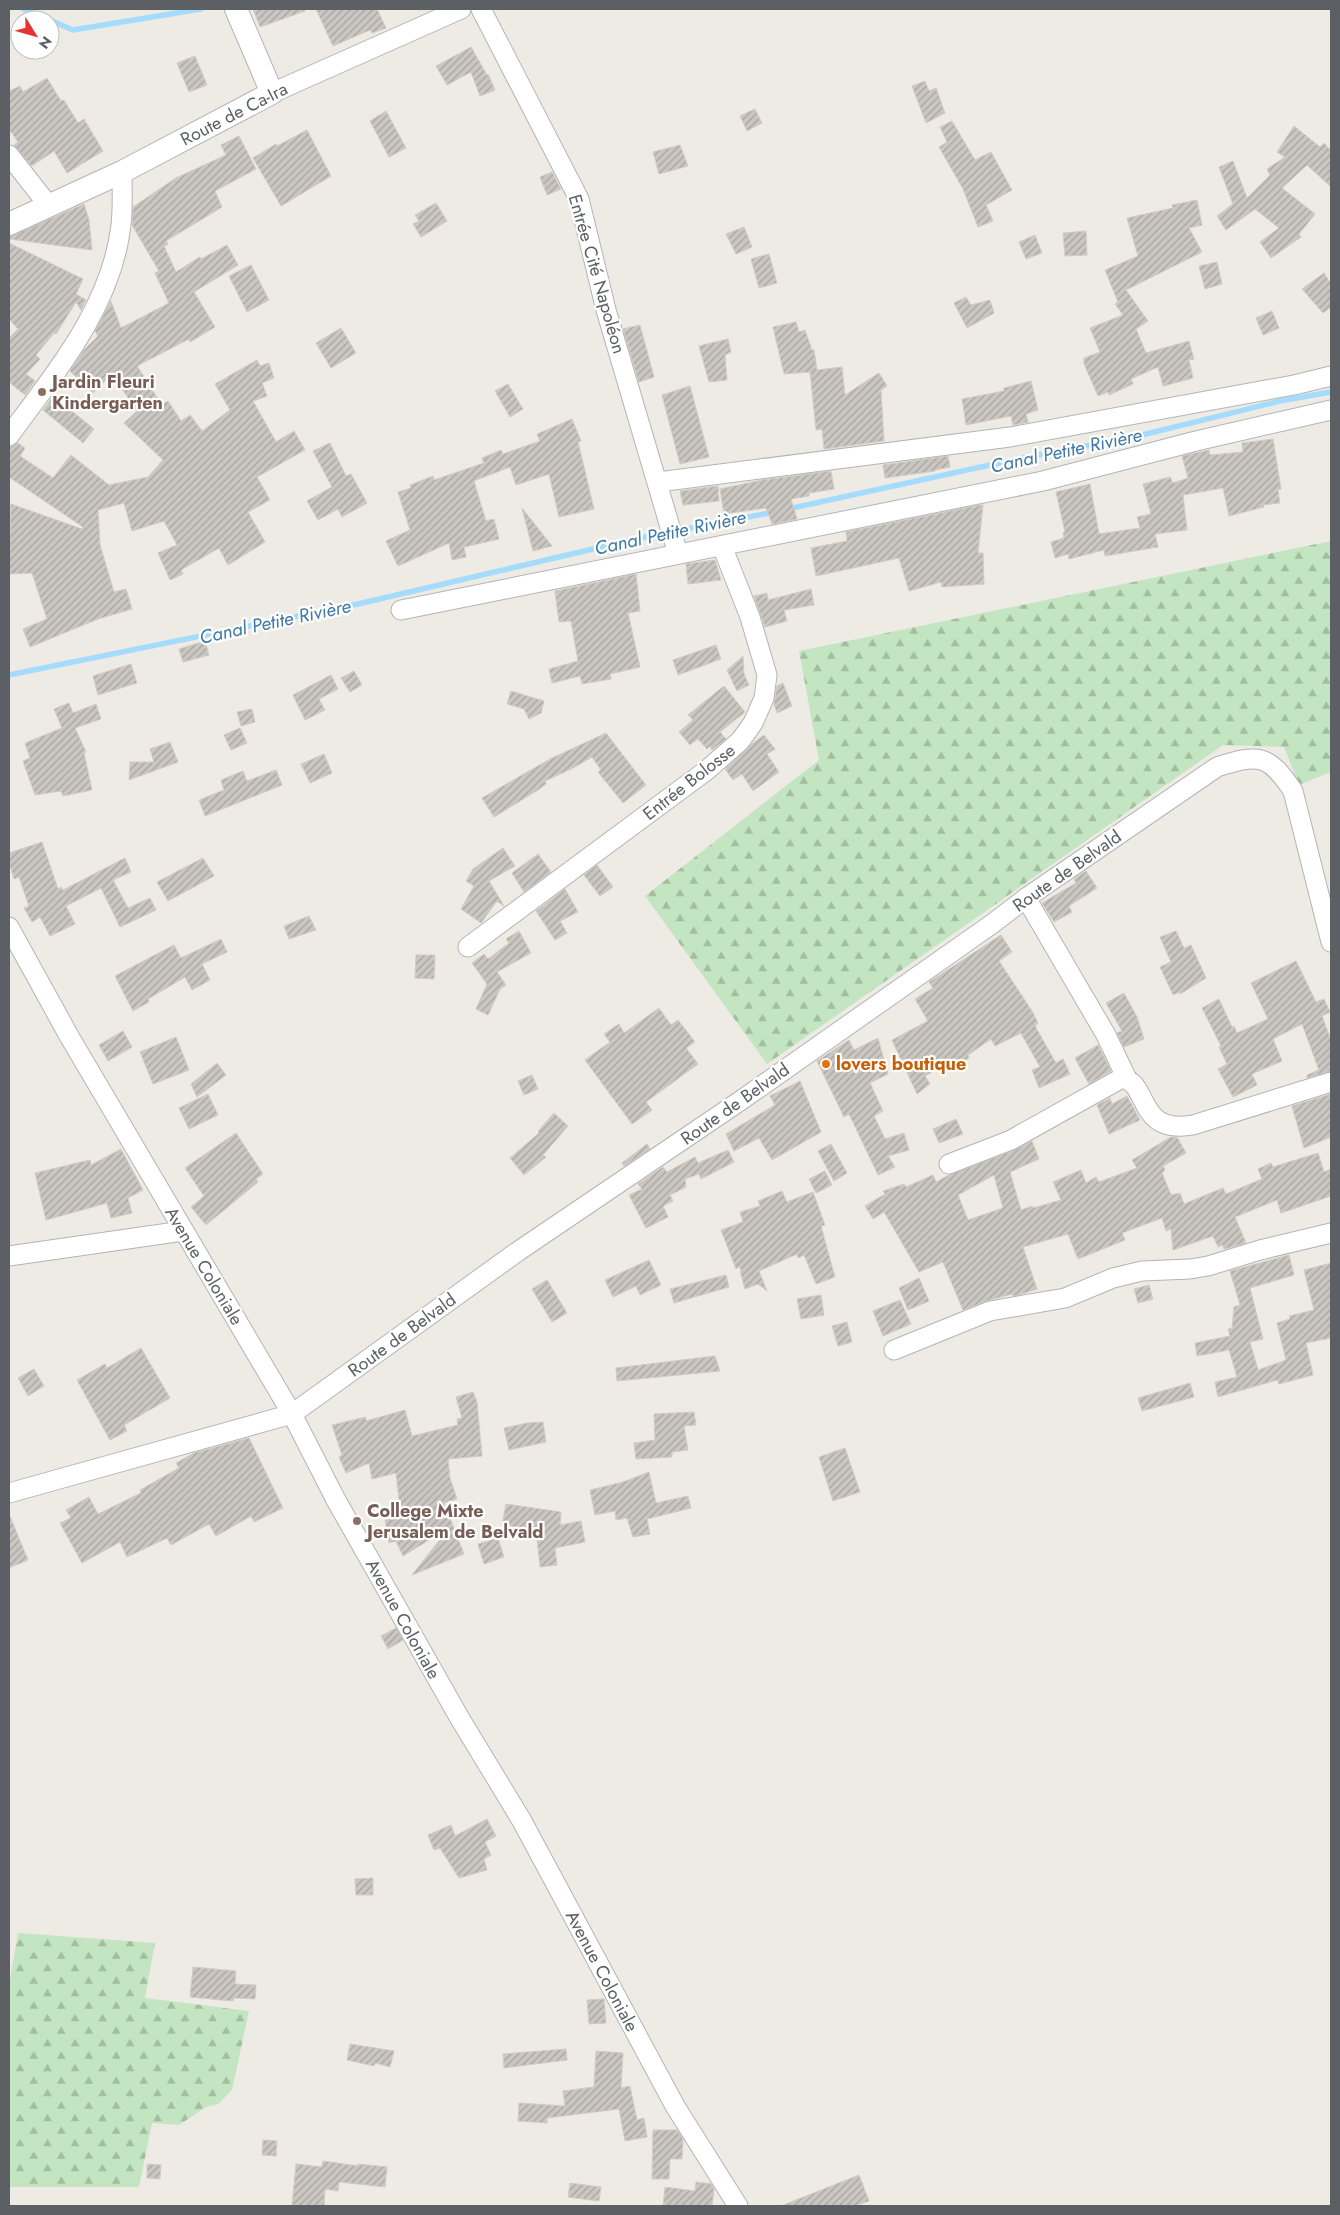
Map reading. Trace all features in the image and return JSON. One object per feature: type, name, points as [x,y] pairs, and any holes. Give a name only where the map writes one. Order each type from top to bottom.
[{"type":"street","points":[[236,9],[272,93]]},
{"type":"street","name":"Route de Ca-Ira","points":[[9,224],[122,172],[272,93],[461,9]]},
{"type":"street","name":"Entrée Cité Napoléon","points":[[481,9],[579,199],[606,310],[678,554]]},
{"type":"street","points":[[9,155],[48,206]]},
{"type":"street","points":[[9,436],[77,341],[103,291],[116,254],[121,225],[122,172]]},
{"type":"street","points":[[658,482],[1010,437],[1284,387],[1331,376]]},
{"type":"street","points":[[401,610],[1043,481],[1196,441],[1331,410]]},
{"type":"street","name":"Entrée Bolosse","points":[[468,947],[708,770],[740,741],[753,723],[764,698],[767,676],[750,617],[722,546]]},
{"type":"street","name":"Route de Belvald","points":[[9,1493],[292,1414],[517,1252],[740,1101],[984,930],[1026,898],[1217,767],[1244,758],[1258,758],[1272,764],[1293,791],[1331,942]]},
{"type":"street","points":[[1026,898],[1102,1027],[1127,1079],[1134,1085],[1147,1110],[1163,1123],[1175,1128],[1193,1124],[1331,1082]]},
{"type":"street","name":"Avenue Coloniale","points":[[9,927],[68,1036],[292,1414],[346,1517],[459,1717],[522,1821],[675,2106],[738,2206]]},
{"type":"street","points":[[949,1164],[1011,1140],[1111,1082],[1122,1078],[1127,1079]]},
{"type":"street","points":[[9,1256],[183,1231]]},
{"type":"street","points":[[894,1350],[990,1311],[1065,1298],[1113,1278],[1142,1272],[1208,1266],[1260,1250],[1331,1233]]},
{"type":"green space","points":[[1331,541],[1331,772],[1299,785],[1284,747],[1223,745],[767,1064],[645,896],[819,760],[799,651]]},
{"type":"green space","points":[[18,1933],[155,1943],[145,1998],[249,2011],[232,2090],[218,2104],[206,2107],[179,2125],[152,2123],[139,2187],[9,2187],[9,1985]]},
{"type":"building","points":[[253,9],[305,9],[305,11],[260,27]]},
{"type":"building","points":[[316,9],[377,9],[386,28],[372,33],[370,30],[333,46]]},
{"type":"building","points":[[471,47],[488,74],[495,90],[480,96],[471,72],[447,85],[436,66]]},
{"type":"building","points":[[195,56],[207,85],[189,92],[177,63]]},
{"type":"building","points":[[47,78],[61,101],[64,100],[78,123],[84,119],[103,151],[67,173],[54,151],[32,166],[14,145],[18,142],[9,129],[9,91],[20,86],[23,92]]},
{"type":"building","points":[[925,81],[929,91],[936,88],[945,113],[926,123],[912,86]]},
{"type":"building","points":[[755,109],[762,123],[747,131],[740,116]]},
{"type":"building","points":[[386,111],[406,148],[389,157],[370,121]]},
{"type":"building","points":[[952,121],[975,160],[991,152],[1012,190],[986,205],[993,221],[978,227],[963,189],[939,147],[947,142],[940,127]]},
{"type":"building","points":[[1294,126],[1320,147],[1324,143],[1331,151],[1331,187],[1307,165],[1282,188],[1315,214],[1299,234],[1301,237],[1271,258],[1260,242],[1279,228],[1255,209],[1226,230],[1217,216],[1233,204],[1219,167],[1233,161],[1247,198],[1270,175],[1267,169],[1285,157],[1277,152]]},
{"type":"building","points":[[307,130],[331,176],[281,206],[253,158],[276,144],[277,146]]},
{"type":"building","points":[[239,136],[256,169],[215,191],[222,207],[166,241],[168,244],[164,246],[176,272],[200,257],[201,259],[227,245],[238,265],[194,292],[215,327],[190,342],[189,339],[137,366],[162,405],[168,401],[181,421],[190,415],[202,431],[230,410],[215,384],[257,360],[260,366],[269,363],[274,378],[262,383],[267,396],[253,401],[276,442],[294,431],[305,450],[257,477],[270,500],[248,512],[265,542],[228,565],[219,548],[181,570],[183,574],[170,580],[158,553],[177,545],[164,521],[132,531],[124,503],[98,510],[100,545],[114,592],[126,589],[132,609],[98,619],[30,647],[23,629],[47,619],[32,573],[9,574],[11,504],[82,529],[83,527],[9,477],[9,447],[18,443],[25,448],[20,456],[53,478],[71,455],[109,485],[148,477],[163,460],[124,423],[137,411],[112,374],[93,393],[70,371],[84,350],[98,336],[95,331],[111,301],[121,328],[169,303],[155,273],[159,271],[132,225],[133,207],[176,178],[226,155],[221,145]]},
{"type":"building","points":[[680,145],[688,166],[659,174],[653,152]]},
{"type":"building","points":[[552,172],[561,189],[547,195],[540,177]]},
{"type":"building","points":[[1197,200],[1202,225],[1189,228],[1202,252],[1126,290],[1148,321],[1136,329],[1146,353],[1189,341],[1194,359],[1189,360],[1193,378],[1163,386],[1158,367],[1131,379],[1133,384],[1109,395],[1108,392],[1098,396],[1084,364],[1084,358],[1100,352],[1090,328],[1123,315],[1115,304],[1118,302],[1105,270],[1138,256],[1127,218],[1173,208],[1172,205]]},
{"type":"building","points":[[436,203],[447,221],[421,237],[413,224],[419,221],[415,215]]},
{"type":"building","points":[[84,204],[89,220],[92,250],[9,239],[9,237]]},
{"type":"building","points":[[744,227],[752,247],[736,254],[726,234]]},
{"type":"building","points":[[1086,231],[1087,255],[1065,256],[1063,233]]},
{"type":"building","points":[[1035,235],[1042,253],[1026,259],[1019,242]]},
{"type":"building","points":[[9,243],[83,279],[76,294],[86,300],[81,310],[76,302],[56,334],[54,333],[36,355],[40,359],[26,374],[35,381],[25,395],[9,382],[9,338],[18,329],[9,319]]},
{"type":"building","points":[[769,254],[777,283],[759,288],[751,259]]},
{"type":"building","points":[[1217,262],[1222,284],[1205,289],[1199,266]]},
{"type":"building","points":[[251,265],[269,300],[247,312],[229,276]]},
{"type":"building","points":[[1324,273],[1331,284],[1331,307],[1323,313],[1302,289]]},
{"type":"building","points":[[966,297],[971,305],[990,300],[994,313],[967,328],[954,303]]},
{"type":"building","points":[[1272,311],[1279,328],[1263,335],[1256,318]]},
{"type":"building","points":[[796,322],[799,332],[805,330],[812,350],[814,350],[817,370],[842,367],[845,395],[879,373],[887,386],[881,390],[884,441],[824,449],[822,429],[816,430],[810,372],[784,374],[773,327]]},
{"type":"building","points":[[640,325],[654,377],[639,382],[623,329]]},
{"type":"building","points":[[341,328],[356,353],[331,368],[316,343]]},
{"type":"building","points":[[728,339],[731,352],[725,355],[727,380],[709,382],[699,346]]},
{"type":"building","points":[[1031,381],[1038,410],[1026,414],[1028,422],[1013,425],[1011,416],[966,425],[962,399],[1004,391],[1004,388]]},
{"type":"building","points":[[508,384],[523,409],[510,417],[495,391]]},
{"type":"building","points":[[690,386],[709,457],[680,464],[662,395]]},
{"type":"building","points":[[53,396],[94,429],[83,443],[43,410]]},
{"type":"building","points":[[572,419],[581,441],[578,442],[594,509],[559,517],[549,474],[516,485],[510,467],[474,481],[486,521],[494,519],[499,539],[464,547],[466,557],[452,560],[449,543],[398,566],[386,541],[410,530],[398,492],[411,488],[410,485],[433,476],[434,480],[484,463],[482,458],[501,450],[503,454],[540,441],[537,434]]},
{"type":"building","points":[[1273,439],[1281,489],[1278,490],[1280,503],[1263,505],[1264,507],[1229,516],[1223,488],[1183,495],[1187,530],[1155,534],[1158,547],[1105,556],[1104,550],[1069,559],[1068,554],[1055,558],[1051,542],[1064,538],[1063,533],[1065,532],[1056,492],[1090,484],[1099,534],[1140,528],[1137,517],[1151,514],[1143,484],[1170,477],[1173,483],[1188,478],[1182,456],[1209,450],[1210,455],[1243,452],[1242,443]]},
{"type":"building","points":[[330,443],[346,476],[351,474],[367,503],[342,517],[338,509],[318,520],[307,501],[332,487],[313,451]]},
{"type":"building","points":[[948,456],[950,467],[885,478],[883,465]]},
{"type":"building","points":[[831,471],[834,489],[809,493],[809,496],[791,499],[797,519],[772,524],[766,508],[724,514],[720,489],[762,480]]},
{"type":"building","points":[[718,486],[719,501],[683,505],[680,491]]},
{"type":"building","points":[[983,505],[978,553],[983,553],[984,584],[942,587],[941,582],[909,591],[899,558],[816,576],[811,548],[847,541],[846,532]]},
{"type":"building","points":[[522,508],[552,546],[533,551]]},
{"type":"building","points":[[715,560],[721,580],[688,584],[686,564]]},
{"type":"building","points":[[636,574],[640,611],[628,613],[640,667],[610,674],[611,679],[582,684],[580,676],[552,683],[549,669],[578,661],[571,621],[559,622],[555,591]]},
{"type":"building","points":[[811,589],[814,605],[784,610],[787,621],[765,627],[754,596],[767,593],[768,600]]},
{"type":"building","points":[[205,641],[209,655],[183,662],[179,649]]},
{"type":"building","points":[[716,645],[721,659],[678,675],[673,660]]},
{"type":"building","points":[[743,656],[744,674],[749,685],[737,691],[727,670]]},
{"type":"building","points":[[131,664],[137,683],[98,695],[93,676]]},
{"type":"building","points":[[354,671],[362,685],[350,692],[341,678]]},
{"type":"building","points":[[331,675],[338,689],[319,699],[325,710],[305,720],[293,695]]},
{"type":"building","points":[[783,683],[792,706],[777,713],[774,704],[777,686]]},
{"type":"building","points":[[724,686],[745,712],[720,732],[726,739],[712,750],[710,746],[707,749],[698,739],[690,745],[679,732],[693,720],[688,715]]},
{"type":"building","points":[[511,691],[544,701],[541,713],[529,719],[524,709],[507,704]]},
{"type":"building","points":[[69,703],[73,713],[96,704],[101,719],[75,728],[86,752],[84,753],[92,790],[63,796],[61,791],[35,795],[23,761],[30,758],[25,743],[62,728],[54,709]]},
{"type":"building","points":[[252,709],[255,722],[241,726],[237,712]]},
{"type":"building","points":[[240,728],[247,743],[231,750],[224,735]]},
{"type":"building","points":[[606,733],[646,785],[623,803],[598,772],[601,770],[592,757],[545,781],[546,784],[538,790],[494,817],[482,798],[550,759]]},
{"type":"building","points":[[764,735],[775,749],[767,754],[779,772],[753,791],[742,774],[733,780],[725,769]]},
{"type":"building","points":[[170,742],[178,762],[129,780],[130,762],[154,762],[150,749]]},
{"type":"building","points":[[324,754],[332,773],[310,783],[301,764]]},
{"type":"building","points":[[276,770],[282,785],[205,816],[199,800],[224,790],[221,780],[243,771],[247,781]]},
{"type":"building","points":[[42,842],[58,889],[61,887],[63,890],[125,858],[131,872],[113,880],[128,908],[150,898],[156,910],[120,927],[101,888],[66,906],[75,924],[50,936],[40,917],[32,922],[24,908],[29,906],[19,877],[14,879],[9,862],[9,853]]},
{"type":"building","points":[[503,848],[515,866],[489,881],[504,906],[497,901],[481,923],[461,909],[474,886],[466,881],[473,869]]},
{"type":"building","points":[[538,854],[551,872],[524,892],[512,873]]},
{"type":"building","points":[[203,858],[214,876],[168,901],[157,882]]},
{"type":"building","points":[[597,865],[613,887],[600,896],[584,875]]},
{"type":"building","points":[[1086,871],[1097,888],[1069,906],[1072,912],[1054,922],[1042,903],[1076,883],[1074,879]]},
{"type":"building","points":[[565,889],[578,912],[560,921],[567,933],[555,940],[536,911]]},
{"type":"building","points":[[309,916],[316,930],[289,939],[284,926]]},
{"type":"building","points":[[519,931],[531,953],[497,972],[506,985],[500,989],[488,1015],[476,1009],[487,984],[472,963],[484,954],[488,959],[509,943],[506,939]]},
{"type":"building","points":[[1176,931],[1184,948],[1191,945],[1206,978],[1180,994],[1179,992],[1173,995],[1160,967],[1171,962],[1160,937]]},
{"type":"building","points":[[1001,935],[1012,952],[999,961],[1032,1011],[1038,1023],[1035,1026],[1056,1063],[1063,1059],[1070,1074],[1039,1088],[1032,1070],[1040,1067],[1021,1033],[995,1046],[991,1039],[968,1055],[969,1058],[954,1066],[952,1061],[925,1076],[930,1084],[917,1094],[892,1040],[928,1021],[915,999],[933,988],[929,982]]},
{"type":"building","points":[[221,939],[227,952],[202,964],[210,980],[192,990],[185,977],[148,999],[149,1002],[133,1011],[115,976],[174,945],[181,958]]},
{"type":"building","points":[[416,955],[435,955],[434,979],[415,978]]},
{"type":"building","points":[[1296,961],[1316,1002],[1324,999],[1330,1012],[1322,1016],[1331,1040],[1331,1071],[1307,1078],[1307,1075],[1319,1070],[1302,1024],[1273,1039],[1282,1061],[1252,1074],[1257,1085],[1233,1097],[1218,1069],[1227,1064],[1219,1047],[1221,1046],[1202,1008],[1219,999],[1232,1027],[1234,1026],[1237,1033],[1268,1019],[1251,983]]},
{"type":"building","points":[[1124,993],[1137,1017],[1144,1039],[1124,1047],[1117,1033],[1122,1031],[1106,1003]]},
{"type":"building","points":[[659,1008],[671,1025],[678,1020],[695,1042],[686,1048],[698,1064],[646,1102],[652,1110],[632,1124],[585,1060],[610,1042],[604,1034],[619,1024],[624,1033]]},
{"type":"building","points":[[123,1031],[132,1047],[108,1061],[99,1045]]},
{"type":"building","points":[[176,1037],[189,1070],[153,1084],[140,1052]]},
{"type":"building","points":[[878,1038],[888,1074],[870,1083],[883,1111],[874,1116],[885,1139],[904,1133],[909,1150],[888,1156],[895,1167],[878,1175],[849,1114],[844,1117],[817,1061],[849,1040],[854,1050]]},
{"type":"building","points":[[1098,1045],[1111,1071],[1089,1084],[1075,1058]]},
{"type":"building","points":[[217,1063],[226,1075],[197,1097],[191,1084]]},
{"type":"building","points":[[532,1075],[538,1089],[524,1095],[518,1081]]},
{"type":"building","points":[[800,1081],[821,1132],[772,1160],[759,1138],[734,1151],[726,1134],[775,1105],[770,1096]]},
{"type":"building","points":[[208,1094],[218,1115],[189,1129],[179,1108]]},
{"type":"building","points":[[1331,1094],[1331,1137],[1304,1148],[1292,1106]]},
{"type":"building","points":[[1127,1096],[1140,1120],[1109,1134],[1097,1105],[1110,1098],[1112,1104]]},
{"type":"building","points":[[554,1113],[568,1126],[543,1155],[546,1157],[524,1175],[510,1158],[539,1133],[538,1131]]},
{"type":"building","points":[[956,1119],[963,1134],[939,1143],[933,1129]]},
{"type":"building","points":[[236,1133],[263,1174],[256,1179],[258,1182],[206,1225],[191,1207],[204,1196],[185,1168]]},
{"type":"building","points":[[1171,1137],[1177,1137],[1186,1153],[1163,1166],[1165,1170],[1162,1173],[1171,1195],[1180,1193],[1184,1204],[1223,1188],[1226,1194],[1262,1179],[1258,1169],[1271,1163],[1273,1167],[1318,1153],[1324,1172],[1331,1169],[1331,1196],[1281,1213],[1277,1200],[1235,1217],[1246,1243],[1224,1249],[1223,1245],[1218,1247],[1213,1236],[1173,1250],[1171,1229],[1166,1231],[1162,1218],[1122,1233],[1125,1240],[1078,1259],[1068,1234],[1023,1247],[1037,1289],[1019,1295],[1013,1296],[1012,1294],[986,1301],[963,1310],[943,1262],[919,1272],[884,1212],[873,1219],[865,1206],[885,1194],[883,1191],[904,1184],[906,1187],[933,1175],[936,1182],[949,1175],[1015,1150],[1032,1141],[1039,1159],[1010,1172],[1021,1210],[1061,1200],[1053,1182],[1081,1170],[1086,1183],[1096,1177],[1099,1182],[1137,1168],[1132,1160]],"holes":[[[994,1175],[1003,1208],[968,1220],[958,1195]]]},
{"type":"building","points":[[647,1144],[650,1149],[624,1166],[622,1163]]},
{"type":"building","points":[[831,1144],[847,1173],[834,1181],[818,1151]]},
{"type":"building","points":[[121,1149],[143,1190],[128,1198],[132,1213],[111,1218],[107,1203],[46,1220],[35,1173],[90,1160],[91,1165]]},
{"type":"building","points":[[728,1150],[734,1162],[701,1179],[699,1174],[685,1179],[686,1187],[670,1195],[673,1201],[663,1206],[668,1217],[646,1228],[629,1195],[642,1189],[638,1184],[663,1167],[667,1172],[695,1157],[698,1163]]},
{"type":"building","points":[[825,1171],[832,1185],[816,1193],[809,1179]]},
{"type":"building","points":[[782,1191],[787,1202],[813,1192],[825,1225],[821,1226],[835,1277],[816,1284],[804,1255],[798,1258],[797,1254],[759,1271],[767,1291],[758,1284],[745,1289],[740,1271],[742,1271],[739,1267],[736,1269],[721,1230],[743,1222],[740,1212],[760,1206],[758,1201]]},
{"type":"building","points":[[1289,1255],[1294,1275],[1250,1288],[1263,1339],[1250,1342],[1258,1370],[1286,1360],[1277,1323],[1290,1319],[1289,1316],[1314,1310],[1304,1270],[1331,1263],[1331,1338],[1306,1343],[1313,1375],[1279,1384],[1277,1380],[1218,1397],[1215,1382],[1237,1377],[1229,1350],[1197,1356],[1195,1343],[1230,1336],[1228,1329],[1232,1328],[1234,1307],[1240,1305],[1230,1271]]},
{"type":"building","points":[[649,1260],[661,1285],[640,1295],[636,1286],[613,1297],[605,1280]]},
{"type":"building","points":[[726,1275],[729,1287],[674,1303],[670,1289]]},
{"type":"building","points":[[919,1278],[929,1301],[908,1310],[899,1288]]},
{"type":"building","points":[[547,1280],[567,1313],[552,1322],[532,1289]]},
{"type":"building","points":[[1149,1285],[1153,1299],[1138,1303],[1134,1289]]},
{"type":"building","points":[[821,1295],[824,1315],[801,1319],[797,1299]]},
{"type":"building","points":[[900,1300],[911,1324],[883,1336],[873,1311]]},
{"type":"building","points":[[847,1322],[852,1342],[838,1346],[832,1326]]},
{"type":"building","points":[[141,1348],[170,1398],[124,1425],[127,1431],[110,1440],[77,1380],[105,1364],[107,1368]]},
{"type":"building","points":[[715,1356],[720,1371],[617,1381],[616,1368]]},
{"type":"building","points":[[34,1369],[44,1386],[28,1396],[18,1378]]},
{"type":"building","points":[[1190,1383],[1194,1397],[1142,1411],[1138,1398]]},
{"type":"building","points":[[473,1392],[477,1402],[482,1456],[448,1459],[450,1478],[457,1499],[444,1503],[464,1554],[412,1575],[450,1527],[403,1556],[396,1541],[389,1543],[385,1520],[401,1518],[396,1473],[372,1479],[369,1463],[346,1473],[339,1457],[342,1455],[332,1425],[366,1417],[366,1421],[405,1410],[412,1436],[458,1425],[457,1419],[462,1418],[456,1397]]},
{"type":"building","points":[[694,1412],[696,1425],[684,1426],[688,1450],[672,1452],[672,1457],[636,1459],[634,1443],[655,1440],[654,1414]]},
{"type":"building","points":[[543,1422],[546,1442],[509,1450],[504,1428]]},
{"type":"building","points":[[249,1438],[283,1508],[254,1522],[251,1516],[216,1536],[209,1524],[171,1545],[167,1538],[127,1557],[120,1542],[82,1563],[60,1523],[71,1518],[66,1510],[89,1497],[98,1514],[141,1493],[140,1490],[179,1468],[176,1463],[194,1453]]},
{"type":"building","points":[[845,1448],[860,1492],[833,1501],[819,1457]]},
{"type":"building","points":[[649,1472],[656,1503],[688,1496],[691,1508],[647,1519],[650,1534],[633,1537],[627,1518],[616,1520],[615,1511],[595,1515],[590,1490],[623,1482]]},
{"type":"building","points":[[506,1504],[561,1512],[560,1525],[581,1521],[585,1542],[555,1548],[557,1565],[540,1567],[536,1530],[502,1525]]},
{"type":"building","points":[[9,1514],[28,1560],[9,1568]]},
{"type":"building","points":[[498,1538],[504,1557],[484,1564],[478,1544]]},
{"type":"building","points":[[396,1628],[403,1640],[388,1649],[381,1636]]},
{"type":"building","points":[[487,1819],[496,1836],[485,1842],[491,1855],[484,1859],[487,1870],[459,1878],[440,1848],[434,1850],[428,1835],[451,1825],[455,1836]]},
{"type":"building","points":[[373,1878],[373,1895],[356,1895],[355,1879]]},
{"type":"building","points":[[193,1967],[236,1971],[235,1984],[256,1985],[255,1999],[234,1998],[233,2001],[190,1997]]},
{"type":"building","points":[[604,1999],[606,2023],[589,2024],[587,2000]]},
{"type":"building","points":[[350,2044],[394,2051],[390,2067],[375,2063],[374,2066],[347,2060]]},
{"type":"building","points":[[566,2049],[567,2060],[504,2068],[503,2054]]},
{"type":"building","points":[[596,2051],[623,2053],[621,2088],[630,2086],[637,2120],[644,2118],[647,2137],[625,2141],[619,2109],[547,2118],[547,2123],[518,2121],[519,2103],[565,2106],[563,2091],[594,2087]]},
{"type":"building","points":[[653,2130],[677,2130],[683,2139],[682,2159],[670,2159],[669,2179],[652,2179]]},
{"type":"building","points":[[263,2140],[277,2141],[276,2156],[262,2155]]},
{"type":"building","points":[[323,2161],[358,2166],[358,2164],[387,2167],[385,2187],[339,2182],[338,2191],[325,2189],[324,2206],[292,2206],[296,2164],[322,2167]]},
{"type":"building","points":[[147,2164],[161,2165],[160,2179],[147,2178]]},
{"type":"building","points":[[859,2175],[869,2201],[855,2206],[781,2206]]},
{"type":"building","points":[[696,2182],[711,2184],[714,2189],[712,2206],[663,2206],[665,2187],[695,2191]]},
{"type":"building","points":[[570,2183],[601,2187],[599,2201],[568,2197]]},
{"type":"waterway","points":[[60,24],[73,30],[201,9]]},
{"type":"waterway","name":"Canal Petite Rivière","points":[[788,509],[1013,460],[1138,436],[1280,401],[1331,392]]},
{"type":"waterway","name":"Canal Petite Rivière","points":[[9,675],[358,604],[640,538],[774,512]]},
{"type":"place","name":"Jardin Fleuri Kindergarten","points":[[42,392]]},
{"type":"place","name":"lovers boutique","points":[[826,1064]]},
{"type":"place","name":"College Mixte Jerusalem de Belvald","points":[[357,1521]]}]
